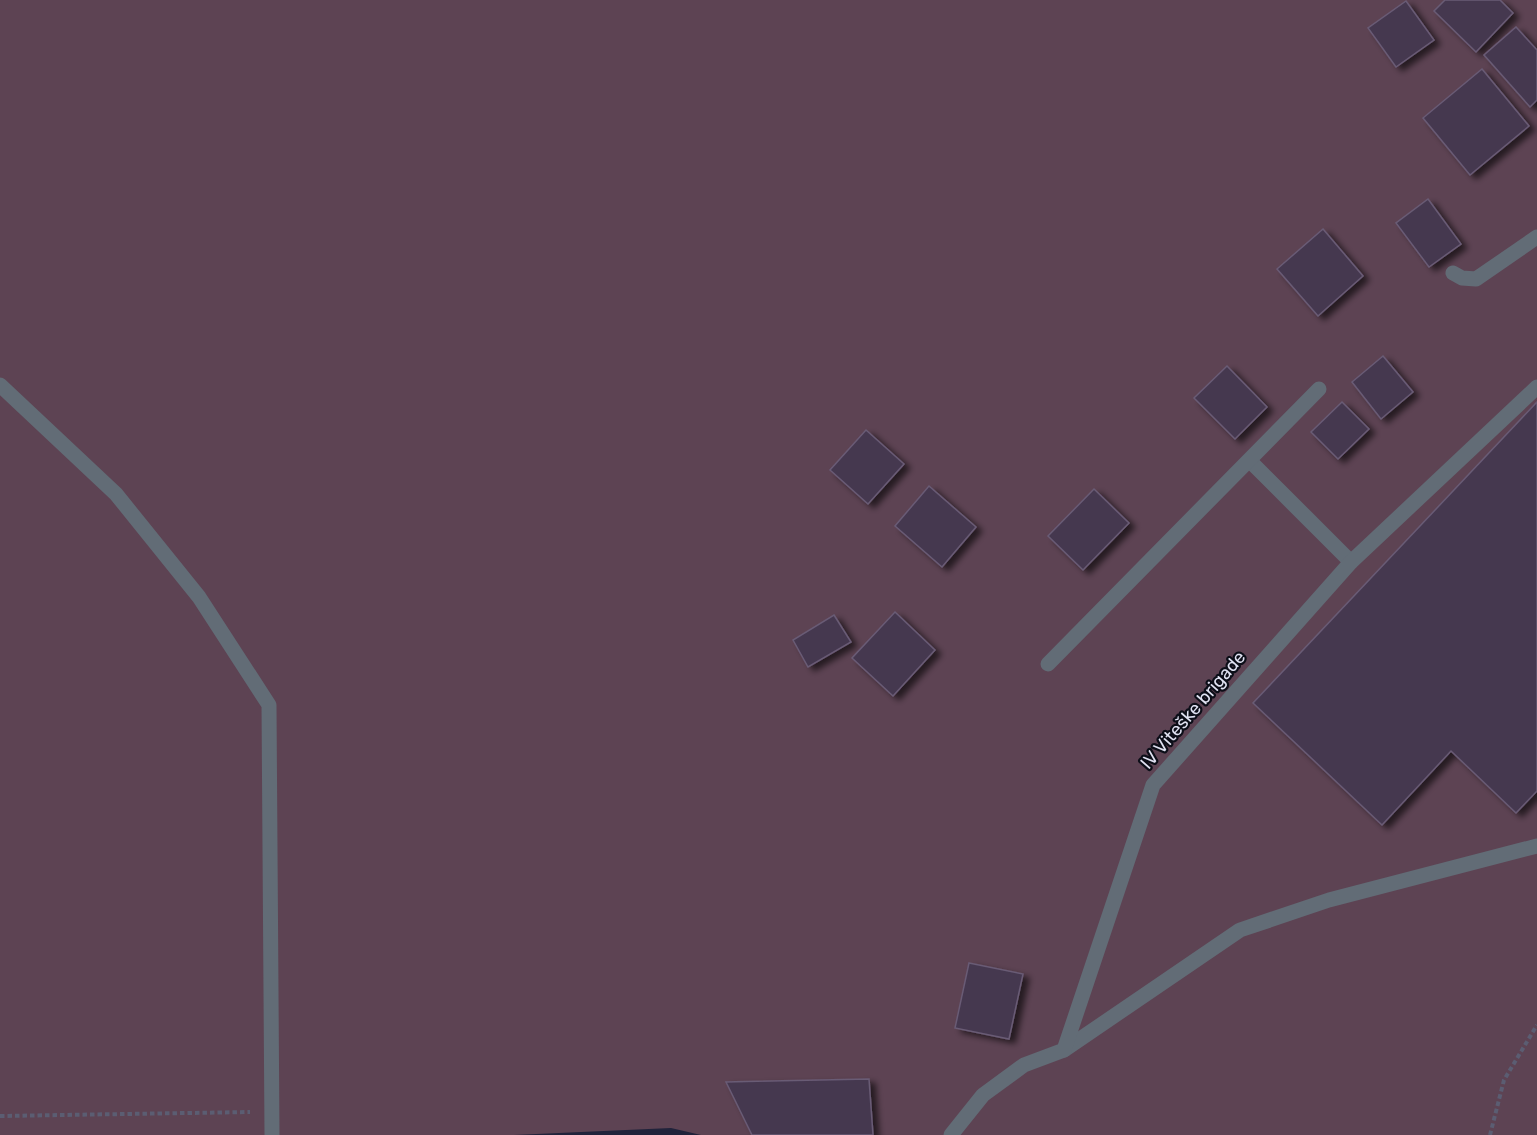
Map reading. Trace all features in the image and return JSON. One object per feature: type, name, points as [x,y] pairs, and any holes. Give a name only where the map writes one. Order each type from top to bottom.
[{"type":"street","points":[[1454,273],[1462,278],[1476,279],[1537,237]]},
{"type":"street","points":[[0,385],[116,495],[199,597],[269,705],[272,1135]]},
{"type":"street","name":"IV Viteške brigade","points":[[1065,1050],[1153,784],[1351,562],[1537,387]]},
{"type":"street","points":[[1048,664],[1319,389]]},
{"type":"street","points":[[1250,461],[1351,562]]},
{"type":"street","points":[[951,1135],[983,1095],[1024,1065],[1065,1050],[1240,930],[1329,900],[1537,846]]},
{"type":"path","points":[[1490,1135],[1504,1080],[1537,1025]]},
{"type":"path","points":[[0,1116],[271,1112]]},
{"type":"shaded area","points":[[0,0],[1537,0],[1537,1135],[701,1135],[671,1128],[514,1135],[0,1135]]},
{"type":"building","points":[[1445,0],[1500,0],[1513,13],[1476,52],[1434,11]]},
{"type":"building","points":[[1406,1],[1434,40],[1396,67],[1368,28]]},
{"type":"building","points":[[1516,27],[1537,50],[1537,100],[1530,107],[1484,55]]},
{"type":"building","points":[[1482,69],[1529,126],[1470,175],[1423,118]]},
{"type":"building","points":[[1428,199],[1461,244],[1429,267],[1396,223]]},
{"type":"building","points":[[1323,229],[1363,276],[1318,316],[1277,269]]},
{"type":"building","points":[[1383,356],[1413,392],[1381,419],[1352,382]]},
{"type":"building","points":[[1227,366],[1267,407],[1235,439],[1194,398]]},
{"type":"building","points":[[1342,402],[1369,429],[1338,459],[1311,432]]},
{"type":"building","points":[[1537,402],[1537,791],[1516,813],[1451,751],[1382,825],[1253,703]]},
{"type":"building","points":[[866,430],[904,464],[868,504],[830,470]]},
{"type":"building","points":[[929,486],[976,527],[942,567],[895,526]]},
{"type":"building","points":[[1094,489],[1129,523],[1083,570],[1048,536]]},
{"type":"building","points":[[895,612],[935,650],[893,696],[852,658]]},
{"type":"building","points":[[834,615],[851,642],[808,667],[793,640]]},
{"type":"building","points":[[969,963],[1023,974],[1009,1039],[955,1028]]},
{"type":"building","points":[[869,1079],[873,1135],[752,1135],[726,1082]]}]
